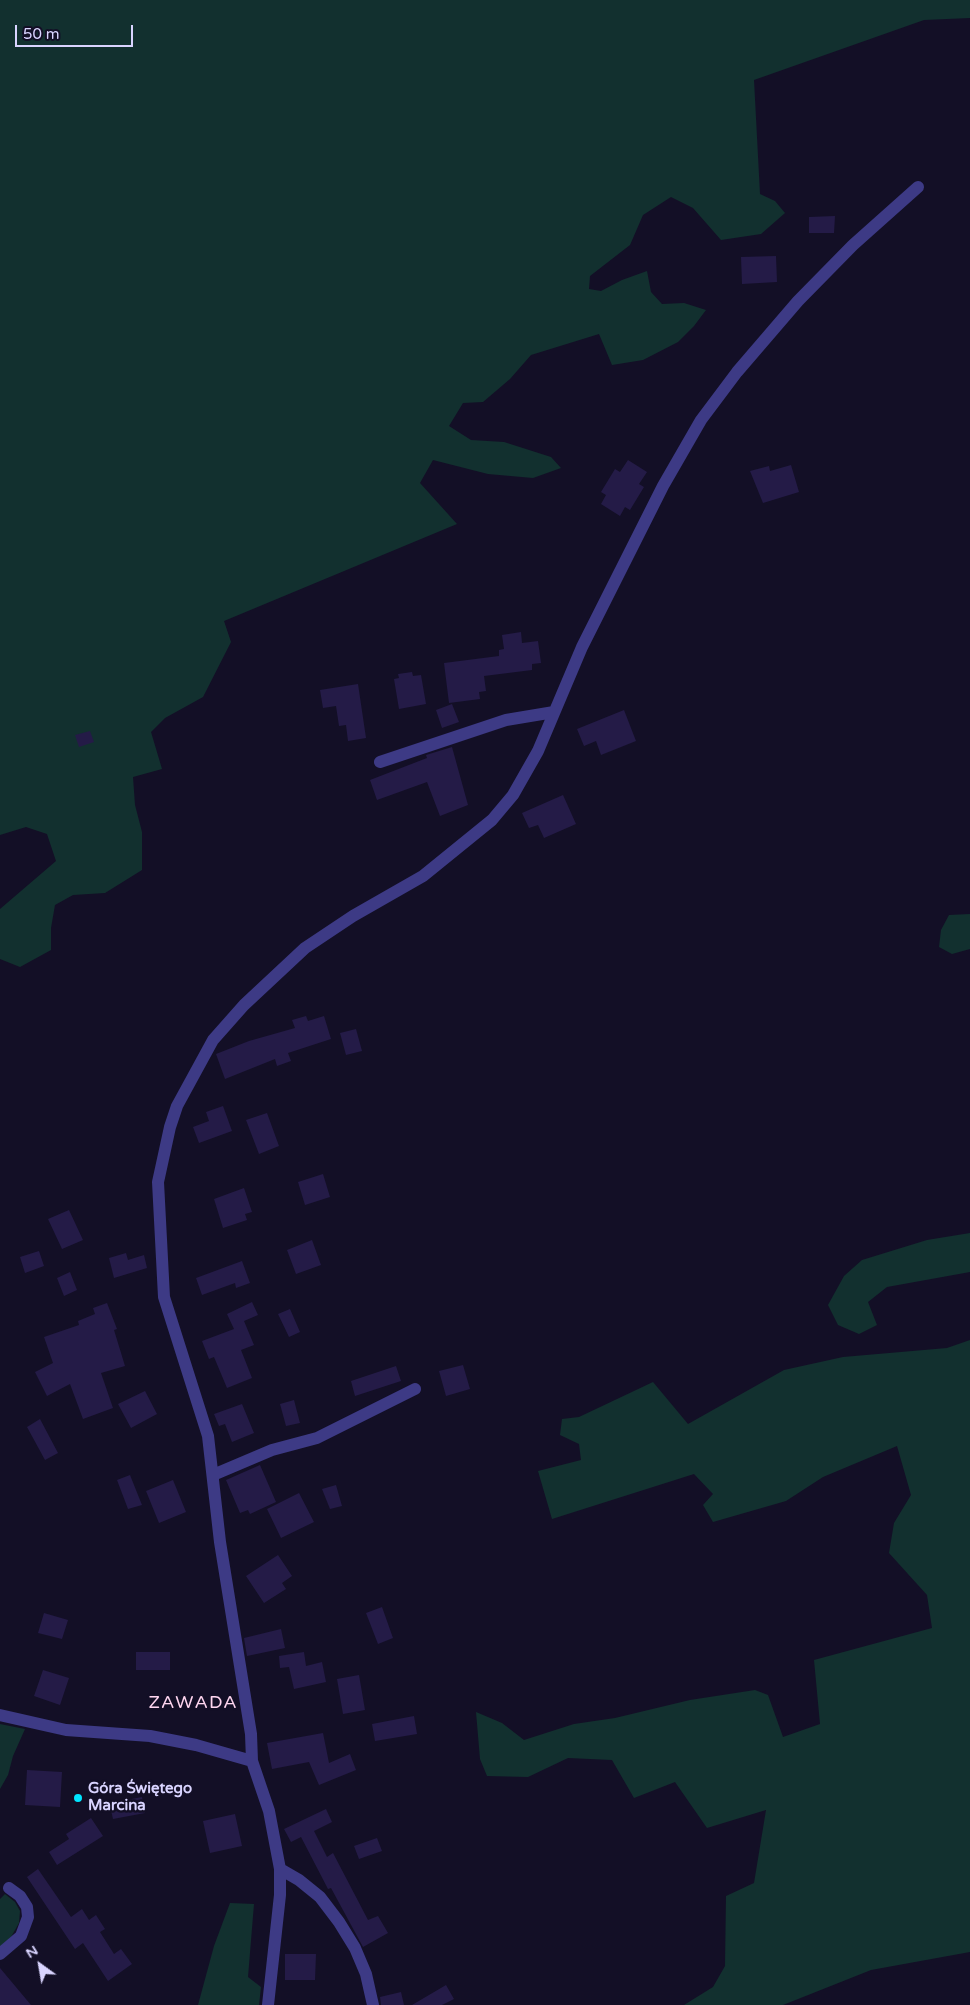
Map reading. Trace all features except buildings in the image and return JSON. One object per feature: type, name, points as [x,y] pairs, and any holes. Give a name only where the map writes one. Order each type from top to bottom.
[{"type":"street","points":[[268,2005],[280,1895],[280,1869],[268,1811],[252,1760],[251,1734],[220,1542],[208,1436],[164,1297],[158,1182],[170,1127],[177,1106],[213,1040],[244,1005],[305,948],[353,916],[423,876],[492,820],[513,794],[538,751],[582,647],[607,596],[663,486],[701,420],[738,372],[798,301],[853,245],[918,187]]},
{"type":"street","points":[[380,762],[506,720],[554,712]]},
{"type":"street","points":[[213,1475],[272,1450],[317,1438],[415,1389]]},
{"type":"street","points":[[0,1715],[66,1730],[150,1736],[196,1745],[252,1760]]},
{"type":"street","points":[[280,1869],[299,1880],[320,1897],[339,1922],[355,1948],[366,1974],[373,2005]]},
{"type":"street","points":[[0,1954],[21,1936],[28,1917],[27,1907],[20,1896],[9,1888]]},
{"type":"green space","points":[[0,0],[970,0],[970,18],[924,20],[754,80],[760,194],[775,201],[785,213],[761,234],[721,240],[693,208],[671,197],[643,215],[630,245],[590,276],[589,289],[601,291],[622,280],[647,271],[651,292],[662,304],[684,303],[706,310],[694,326],[678,342],[643,360],[612,365],[599,334],[531,355],[510,379],[483,402],[463,403],[449,426],[471,440],[504,442],[551,457],[561,468],[533,478],[488,474],[433,460],[420,483],[457,524],[224,621],[231,642],[203,697],[165,718],[151,732],[162,769],[133,777],[135,805],[142,832],[142,870],[105,893],[73,895],[55,905],[51,928],[51,950],[20,967],[0,959],[0,909],[56,861],[47,834],[26,827],[0,835]]},
{"type":"green space","points":[[970,914],[970,949],[952,954],[939,947],[941,930],[949,915]]},
{"type":"green space","points":[[970,1233],[970,1272],[887,1287],[868,1302],[877,1325],[859,1334],[838,1325],[828,1305],[844,1276],[862,1260],[927,1240]]},
{"type":"green space","points":[[970,1340],[970,1952],[871,1970],[783,2005],[684,2005],[713,1987],[725,1966],[726,1896],[754,1883],[766,1810],[707,1828],[675,1782],[634,1798],[612,1760],[568,1758],[528,1777],[487,1776],[480,1759],[476,1712],[502,1723],[524,1740],[574,1724],[615,1718],[690,1700],[755,1690],[768,1695],[783,1737],[820,1724],[814,1660],[932,1628],[927,1595],[889,1553],[894,1523],[911,1495],[897,1446],[823,1477],[786,1501],[713,1522],[703,1505],[713,1494],[694,1474],[552,1519],[538,1471],[581,1460],[579,1444],[560,1435],[562,1419],[579,1417],[653,1382],[688,1424],[784,1370],[843,1357],[947,1348]]},
{"type":"green space","points":[[0,1724],[25,1729],[13,1756],[8,1775],[0,1789]]},
{"type":"green space","points":[[5,1894],[15,1902],[20,1911],[19,1923],[11,1937],[0,1947],[0,1899]]},
{"type":"green space","points":[[230,1903],[254,1904],[248,1977],[261,1987],[259,2005],[198,2005],[214,1946]]},
{"type":"place","name":"Góra Świętego Marcina","points":[[78,1798]]},
{"type":"district","name":"ZAWADA","points":[[193,1703]]}]
